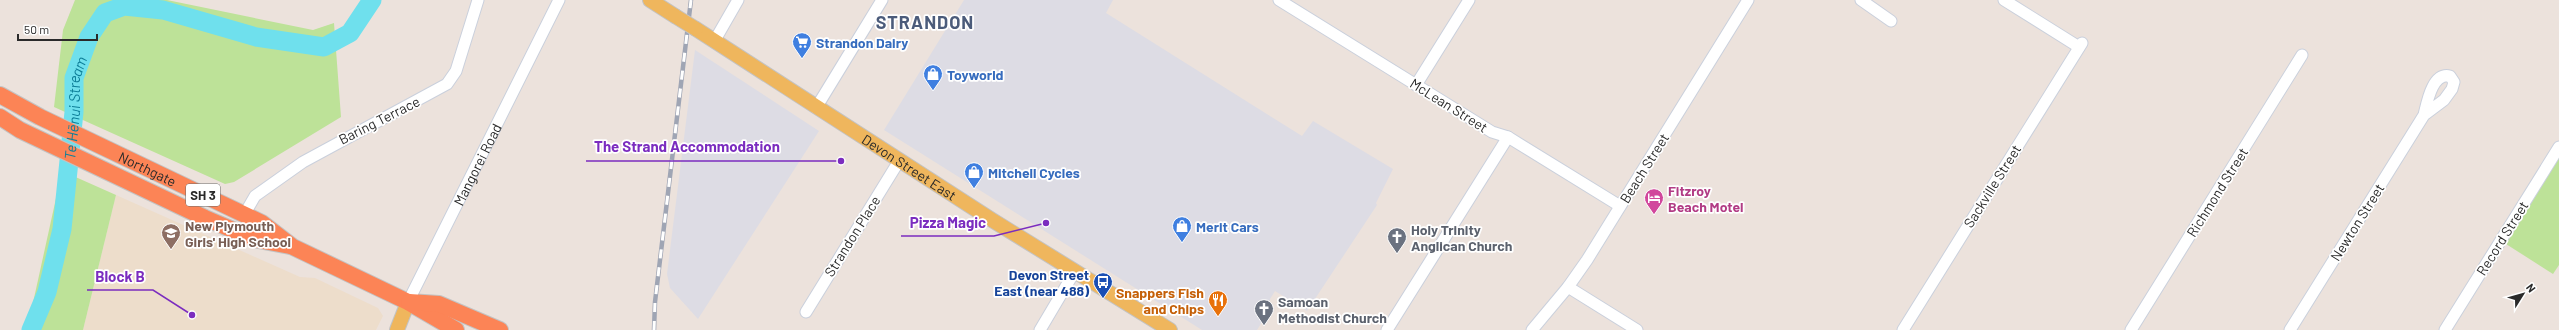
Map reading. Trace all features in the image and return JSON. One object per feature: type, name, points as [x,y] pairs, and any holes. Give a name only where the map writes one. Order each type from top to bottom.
[{"type":"highway","name":"Northgate","points":[[0,95],[40,117],[262,223],[293,247],[408,302],[456,330]]},
{"type":"highway","name":"Northgate","points":[[0,117],[20,130],[110,174],[238,232],[254,239],[293,247]]},
{"type":"highway","name":"Northgate","points":[[408,302],[439,304],[500,330]]},
{"type":"main road","name":"Devon Street East","points":[[650,0],[715,40],[816,108],[899,161],[1170,330]]},
{"type":"main road","name":"Mangorei Road","points":[[397,330],[408,302]]},
{"type":"street","name":"Baring Terrace","points":[[244,215],[256,196],[303,162],[447,84],[456,71],[478,0]]},
{"type":"street","name":"Mangorei Road","points":[[408,302],[559,0]]},
{"type":"street","points":[[715,40],[738,0]]},
{"type":"street","points":[[816,108],[882,0]]},
{"type":"street","name":"McLean Street","points":[[1279,0],[1492,132],[1508,137],[1620,206]]},
{"type":"street","points":[[1416,85],[1469,0]]},
{"type":"street","name":"Beach Street","points":[[1532,330],[1568,287],[1748,0]]},
{"type":"street","points":[[1861,0],[1891,21]]},
{"type":"street","name":"Sackville Street","points":[[1903,330],[2081,45],[2004,0]]},
{"type":"street","name":"Richmond Street","points":[[2131,330],[2302,54]]},
{"type":"street","name":"Newton Street","points":[[2290,330],[2424,115]]},
{"type":"street","points":[[1387,330],[1508,137]]},
{"type":"street","name":"Record Street","points":[[2445,330],[2559,147]]},
{"type":"street","name":"Strandon Place","points":[[806,312],[899,161]]},
{"type":"street","points":[[1040,330],[1075,271]]},
{"type":"street","points":[[1568,287],[1637,330]]},
{"type":"shaded area","points":[[964,0],[1113,0],[1106,13],[1302,136],[1313,121],[1393,169],[1376,203],[1377,205],[1307,311],[1275,291],[1270,299],[1270,309],[1257,330],[1202,330],[884,130]]},
{"type":"shaded area","points":[[695,50],[819,131],[698,319],[670,288],[667,274]]},
{"type":"shaded area","name":"New Plymouth Girls' High School","points":[[116,195],[300,277],[315,278],[378,308],[383,316],[376,330],[83,330]]},
{"type":"green space","points":[[75,0],[167,0],[313,30],[334,23],[341,117],[234,182],[225,184],[54,107],[63,30]]},
{"type":"green space","points":[[2559,157],[2559,265],[2553,274],[2506,244]]},
{"type":"green space","points":[[62,171],[116,195],[83,330],[27,330]]},
{"type":"waterway","name":"Te Hēnui Stream","points":[[31,330],[47,292],[62,229],[74,112],[74,78],[89,37],[105,13],[124,6],[163,10],[256,37],[324,47],[350,33],[372,0]]},
{"type":"railway","points":[[654,330],[655,302],[691,0]]},
{"type":"place","name":"Strandon Dairy","points":[[802,59]]},
{"type":"place","name":"Toyworld","points":[[933,91]]},
{"type":"place","name":"The Strand Accommodation","points":[[841,161]]},
{"type":"place","name":"Mitchell Cycles","points":[[974,189]]},
{"type":"place","name":"Fitzroy Beach Motel","points":[[1654,215]]},
{"type":"place","name":"Pizza Magic","points":[[1046,223]]},
{"type":"place","name":"Merit Cars","points":[[1182,243]]},
{"type":"place","name":"New Plymouth Girls' High School","points":[[171,250]]},
{"type":"place","name":"Holy Trinity Anglican Church","points":[[1397,254]]},
{"type":"place","name":"Devon Street East (near 488)","points":[[1103,299]]},
{"type":"place","name":"Block B","points":[[192,315]]},
{"type":"place","name":"Snappers Fish and Chips","points":[[1218,317]]},
{"type":"place","name":"Samoan Methodist Church","points":[[1264,326]]},
{"type":"district","name":"STRANDON","points":[[925,22]]}]
